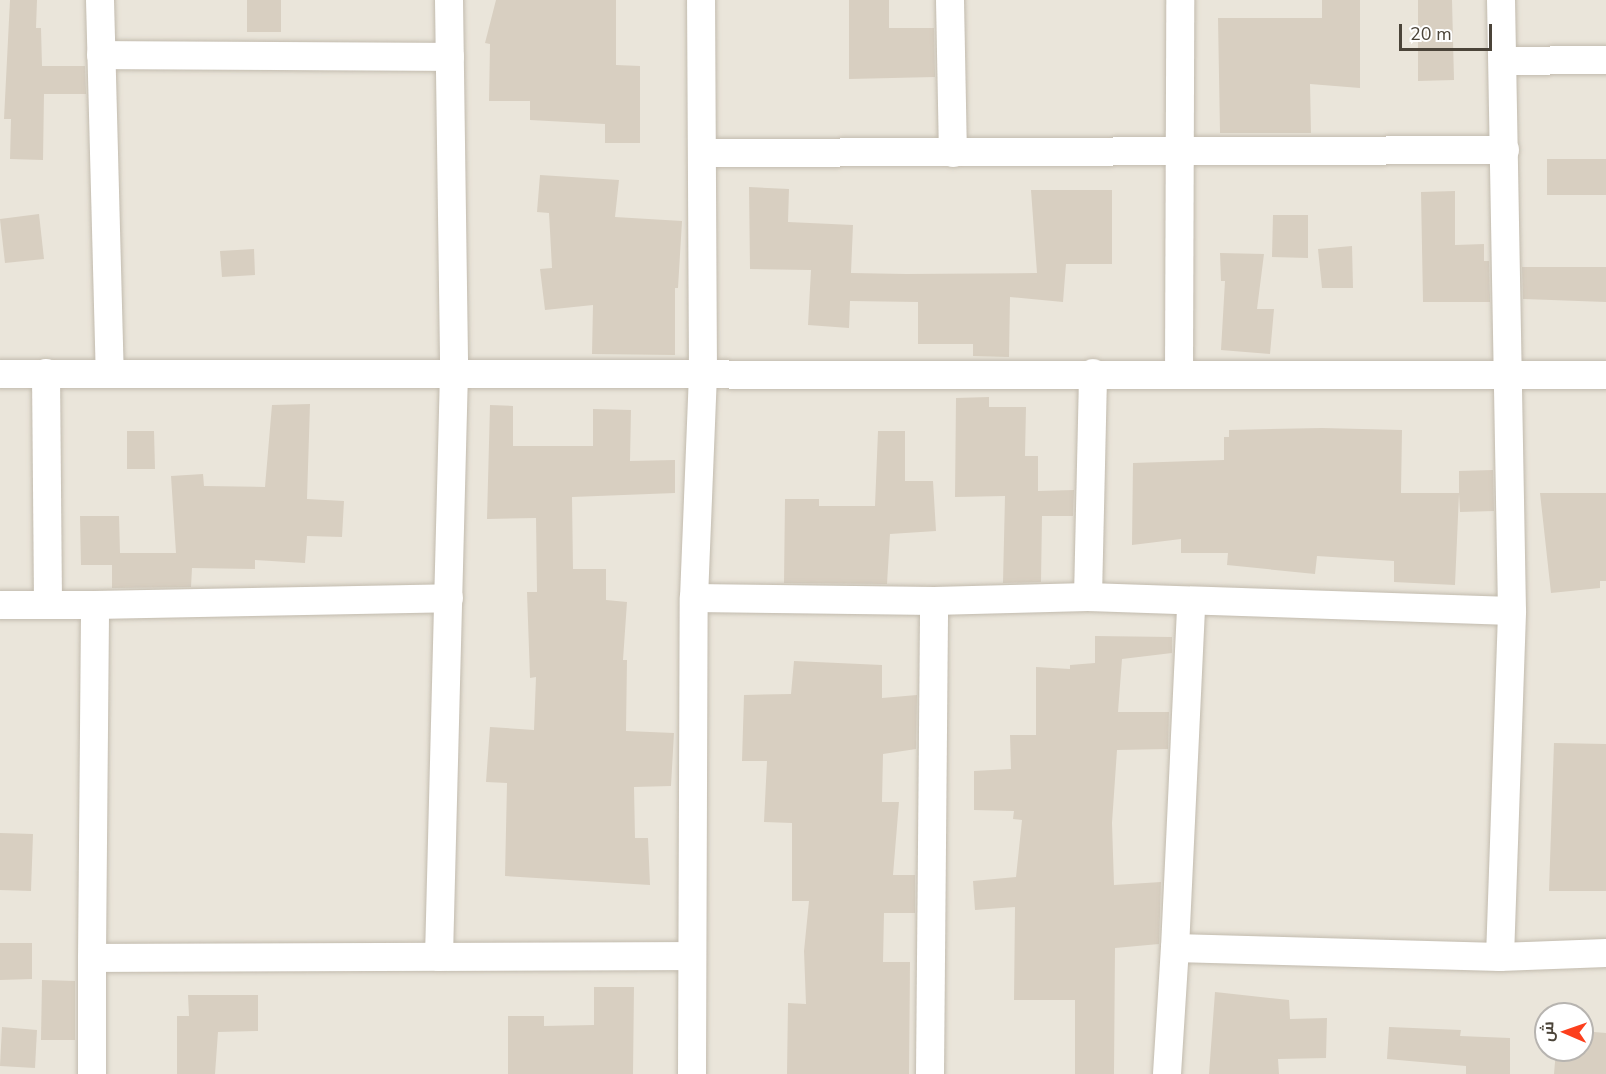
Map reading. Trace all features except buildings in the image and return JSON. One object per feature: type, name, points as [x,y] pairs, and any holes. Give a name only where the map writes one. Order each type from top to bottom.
[{"type":"street","points":[[100,0],[110,371]]},
{"type":"street","points":[[439,957],[454,372],[449,0]]},
{"type":"street","points":[[692,1074],[694,598],[703,374],[705,153],[702,0]]},
{"type":"street","points":[[950,0],[953,153]]},
{"type":"street","points":[[1179,372],[1182,153],[1180,0]]},
{"type":"street","points":[[1500,957],[1512,611],[1501,0]]},
{"type":"street","points":[[101,55],[450,57]]},
{"type":"street","points":[[1503,61],[1606,60]]},
{"type":"street","points":[[705,153],[1505,150]]},
{"type":"street","points":[[0,374],[110,371],[703,374],[1179,372],[1606,375]]},
{"type":"street","points":[[46,373],[48,605]]},
{"type":"street","points":[[1088,597],[1093,373]]},
{"type":"street","points":[[694,598],[934,601],[1088,597],[1191,603],[1512,611]]},
{"type":"street","points":[[0,605],[449,598]]},
{"type":"street","points":[[930,1074],[934,601]]},
{"type":"street","points":[[1167,1074],[1191,603]]},
{"type":"street","points":[[92,1074],[95,605]]},
{"type":"street","points":[[1175,948],[1500,957],[1606,953]]},
{"type":"street","points":[[92,958],[691,956]]},
{"type":"shaded area","points":[[0,0],[1606,0],[1606,1074],[0,1074]]}]
